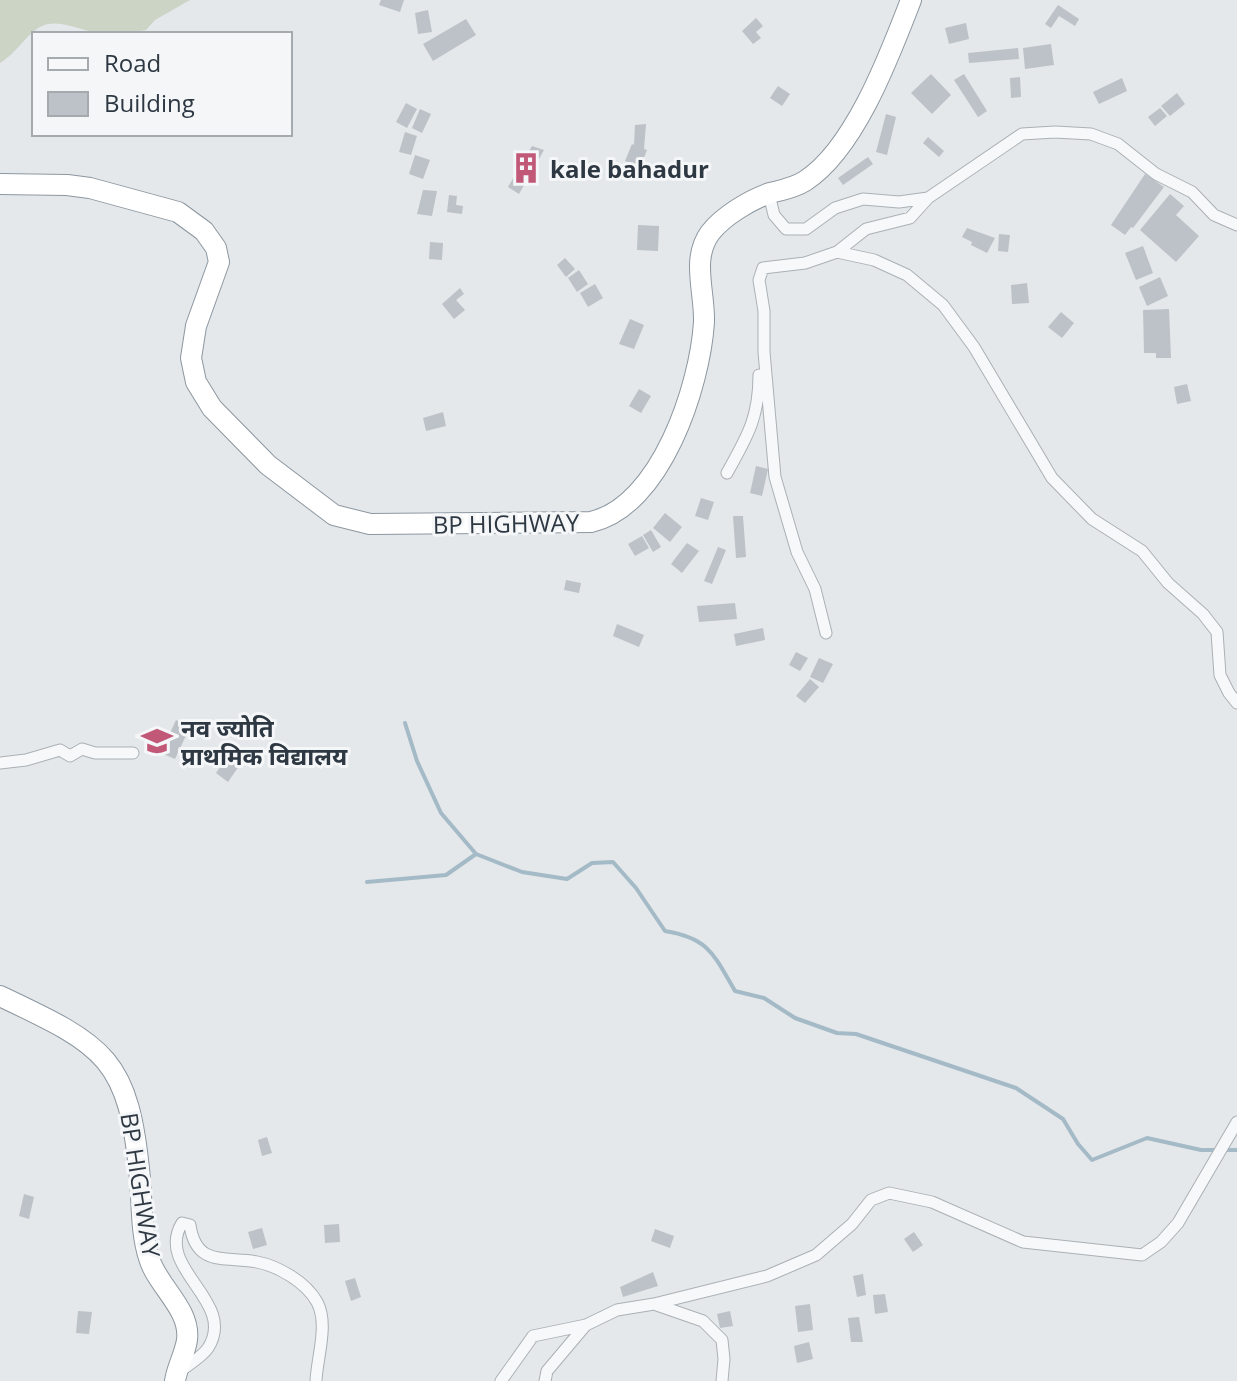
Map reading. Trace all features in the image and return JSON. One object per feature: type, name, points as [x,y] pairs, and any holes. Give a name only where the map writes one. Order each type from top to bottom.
[{"type":"highway","name":"BP HIGHWAY","points":[[0,184],[90,188],[178,212],[204,231],[219,255],[217,272],[196,326],[191,358],[196,382],[212,408],[268,465],[334,515],[370,524],[591,522],[618,512],[633,499],[648,482],[671,444],[685,409],[704,325],[702,245],[712,230],[748,204],[803,182],[821,168],[854,126],[895,42],[911,0]]},
{"type":"highway","name":"BP HIGHWAY","points":[[0,996],[59,1024],[86,1041],[106,1058],[124,1090],[135,1131],[149,1259],[184,1318],[187,1330],[187,1341],[176,1378]]},
{"type":"street","points":[[826,633],[815,589],[797,552],[775,477],[764,352],[764,311],[759,280],[763,268],[805,263],[837,252],[866,229],[910,218],[928,198],[1022,134],[1091,134],[1118,144],[1156,174],[1192,192],[1214,215],[1237,225]]},
{"type":"street","points":[[769,194],[774,215],[786,229],[806,229],[835,208],[863,199],[899,202],[928,198]]},
{"type":"street","points":[[837,252],[874,260],[907,275],[943,305],[974,347],[1052,478],[1092,519],[1142,551],[1168,583],[1203,614],[1217,632],[1220,675],[1237,703]]},
{"type":"street","points":[[727,473],[753,426],[759,393],[759,342],[764,311]]},
{"type":"street","points":[[0,763],[35,758],[60,750],[70,756],[82,749],[95,753],[133,753]]},
{"type":"street","points":[[501,1381],[533,1336],[586,1325],[617,1310],[767,1276],[816,1255],[852,1224],[871,1200],[889,1193],[932,1202],[1023,1242],[1142,1255],[1161,1242],[1178,1223],[1237,1122]]},
{"type":"street","points":[[176,1378],[208,1348],[216,1323],[209,1302],[187,1274],[177,1250],[177,1232],[182,1223],[190,1225],[192,1238],[218,1260],[259,1262],[273,1268],[301,1284],[318,1303],[322,1330],[316,1381]]},
{"type":"street","points":[[654,1304],[703,1321],[722,1340],[722,1381]]},
{"type":"street","points":[[545,1381],[547,1371],[586,1325]]},
{"type":"shaded area","points":[[0,0],[190,0],[155,20],[146,30],[92,32],[64,24],[42,26],[0,63]]},
{"type":"building","points":[[381,0],[404,0],[400,12],[379,5]]},
{"type":"building","points":[[1058,5],[1079,19],[1075,26],[1059,16],[1051,28],[1045,24]]},
{"type":"building","points":[[428,10],[432,32],[418,34],[415,13]]},
{"type":"building","points":[[756,18],[763,26],[756,32],[761,38],[753,44],[742,31]]},
{"type":"building","points":[[466,19],[476,35],[433,61],[423,44]]},
{"type":"building","points":[[966,23],[969,39],[949,44],[945,28]]},
{"type":"building","points":[[1051,44],[1054,65],[1025,69],[1023,48]]},
{"type":"building","points":[[1018,48],[1019,59],[969,63],[968,53]]},
{"type":"building","points":[[931,74],[951,95],[932,114],[911,93]]},
{"type":"building","points":[[964,74],[987,111],[978,117],[954,80]]},
{"type":"building","points":[[1020,77],[1021,97],[1011,98],[1010,78]]},
{"type":"building","points":[[1122,78],[1127,91],[1099,104],[1093,92]]},
{"type":"building","points":[[778,86],[790,94],[782,106],[770,98]]},
{"type":"building","points":[[1177,93],[1185,104],[1170,116],[1161,106]]},
{"type":"building","points":[[406,103],[417,109],[407,128],[396,122]]},
{"type":"building","points":[[1160,108],[1167,116],[1155,126],[1148,117]]},
{"type":"building","points":[[420,109],[431,114],[422,133],[412,128]]},
{"type":"building","points":[[886,114],[896,117],[887,155],[876,152]]},
{"type":"building","points":[[646,124],[644,149],[647,150],[640,168],[625,161],[634,145],[635,125]]},
{"type":"building","points":[[405,132],[417,136],[411,155],[399,152]]},
{"type":"building","points":[[928,137],[944,151],[939,157],[923,143]]},
{"type":"building","name":"kale bahadur","points":[[532,146],[544,150],[519,194],[508,187]]},
{"type":"building","points":[[415,155],[430,160],[423,179],[409,174]]},
{"type":"building","points":[[868,157],[873,164],[843,185],[838,178]]},
{"type":"building","points":[[1145,174],[1164,187],[1125,235],[1111,225]]},
{"type":"building","points":[[423,190],[437,191],[432,216],[417,214]]},
{"type":"building","points":[[1170,194],[1184,206],[1176,215],[1199,236],[1176,262],[1140,230]]},
{"type":"building","points":[[449,195],[457,196],[456,205],[463,206],[462,214],[447,212]]},
{"type":"building","points":[[638,225],[659,226],[658,251],[637,250]]},
{"type":"building","points":[[967,228],[995,238],[987,253],[962,237]]},
{"type":"building","points":[[999,234],[1010,235],[1008,252],[998,251]]},
{"type":"building","points":[[430,242],[443,243],[442,260],[429,259]]},
{"type":"building","points":[[1143,246],[1153,273],[1136,280],[1125,253]]},
{"type":"building","points":[[565,258],[575,269],[566,277],[557,265]]},
{"type":"building","points":[[579,270],[588,284],[577,292],[568,278]]},
{"type":"building","points":[[1160,277],[1168,296],[1147,306],[1139,287]]},
{"type":"building","points":[[1027,283],[1029,303],[1012,304],[1011,285]]},
{"type":"building","points":[[595,284],[603,298],[588,307],[580,293]]},
{"type":"building","points":[[460,288],[464,294],[456,300],[465,310],[454,319],[442,304]]},
{"type":"building","points":[[1169,309],[1171,358],[1156,358],[1156,353],[1144,353],[1143,310]]},
{"type":"building","points":[[1061,312],[1074,323],[1062,338],[1048,327]]},
{"type":"building","points":[[630,319],[644,325],[634,349],[619,344]]},
{"type":"building","points":[[1187,384],[1191,401],[1177,404],[1174,387]]},
{"type":"building","points":[[639,389],[651,396],[641,413],[629,406]]},
{"type":"building","points":[[443,412],[446,426],[426,431],[423,418]]},
{"type":"building","points":[[756,466],[768,469],[762,496],[750,493]]},
{"type":"building","points":[[701,498],[714,502],[708,520],[695,516]]},
{"type":"building","points":[[665,513],[682,527],[670,542],[653,528]]},
{"type":"building","points":[[733,516],[743,516],[746,557],[736,558]]},
{"type":"building","points":[[651,530],[661,547],[653,552],[643,535]]},
{"type":"building","points":[[642,536],[649,548],[635,556],[628,544]]},
{"type":"building","points":[[687,543],[699,551],[682,573],[671,564]]},
{"type":"building","points":[[718,547],[726,550],[712,584],[704,581]]},
{"type":"building","points":[[566,580],[581,583],[579,593],[564,590]]},
{"type":"building","points":[[735,603],[737,619],[699,622],[697,606]]},
{"type":"building","points":[[617,624],[644,635],[639,647],[613,636]]},
{"type":"building","points":[[763,628],[765,640],[736,646],[734,634]]},
{"type":"building","points":[[796,652],[808,658],[800,671],[789,665]]},
{"type":"building","points":[[819,658],[833,664],[823,683],[810,677]]},
{"type":"building","points":[[810,679],[819,687],[805,703],[796,696]]},
{"type":"building","points":[[176,720],[190,727],[175,759],[161,753]]},
{"type":"building","points":[[235,745],[248,753],[228,782],[216,773]]},
{"type":"building","points":[[267,1137],[272,1153],[262,1156],[258,1140]]},
{"type":"building","points":[[24,1194],[34,1197],[29,1219],[19,1216]]},
{"type":"building","points":[[339,1224],[340,1242],[325,1243],[324,1225]]},
{"type":"building","points":[[262,1228],[267,1245],[253,1249],[248,1232]]},
{"type":"building","points":[[655,1229],[674,1236],[670,1248],[651,1241]]},
{"type":"building","points":[[914,1232],[923,1245],[913,1252],[904,1239]]},
{"type":"building","points":[[653,1272],[658,1286],[623,1297],[620,1287]]},
{"type":"building","points":[[863,1274],[866,1295],[857,1297],[853,1276]]},
{"type":"building","points":[[355,1278],[361,1297],[351,1301],[345,1281]]},
{"type":"building","points":[[885,1294],[888,1312],[875,1314],[873,1295]]},
{"type":"building","points":[[810,1304],[813,1330],[798,1332],[795,1306]]},
{"type":"building","points":[[78,1311],[92,1312],[89,1334],[76,1333]]},
{"type":"building","points":[[730,1311],[733,1326],[720,1328],[717,1314]]},
{"type":"building","points":[[859,1317],[863,1342],[851,1342],[848,1318]]},
{"type":"building","points":[[809,1342],[813,1359],[797,1363],[794,1346]]},
{"type":"waterway","points":[[405,723],[417,761],[441,813],[476,854],[522,872],[567,879],[592,863],[613,862],[636,888],[665,931],[692,938],[709,950],[735,991],[764,998],[795,1018],[837,1033],[856,1034],[1016,1088],[1063,1119],[1092,1160],[1147,1138],[1201,1150],[1237,1150]]},
{"type":"waterway","points":[[367,882],[446,875],[476,854]]},
{"type":"place","name":"kale bahadur","points":[[526,168]]},
{"type":"place","name":"नव ज्योति प्राथमिक विद्यालय","points":[[157,741]]}]
